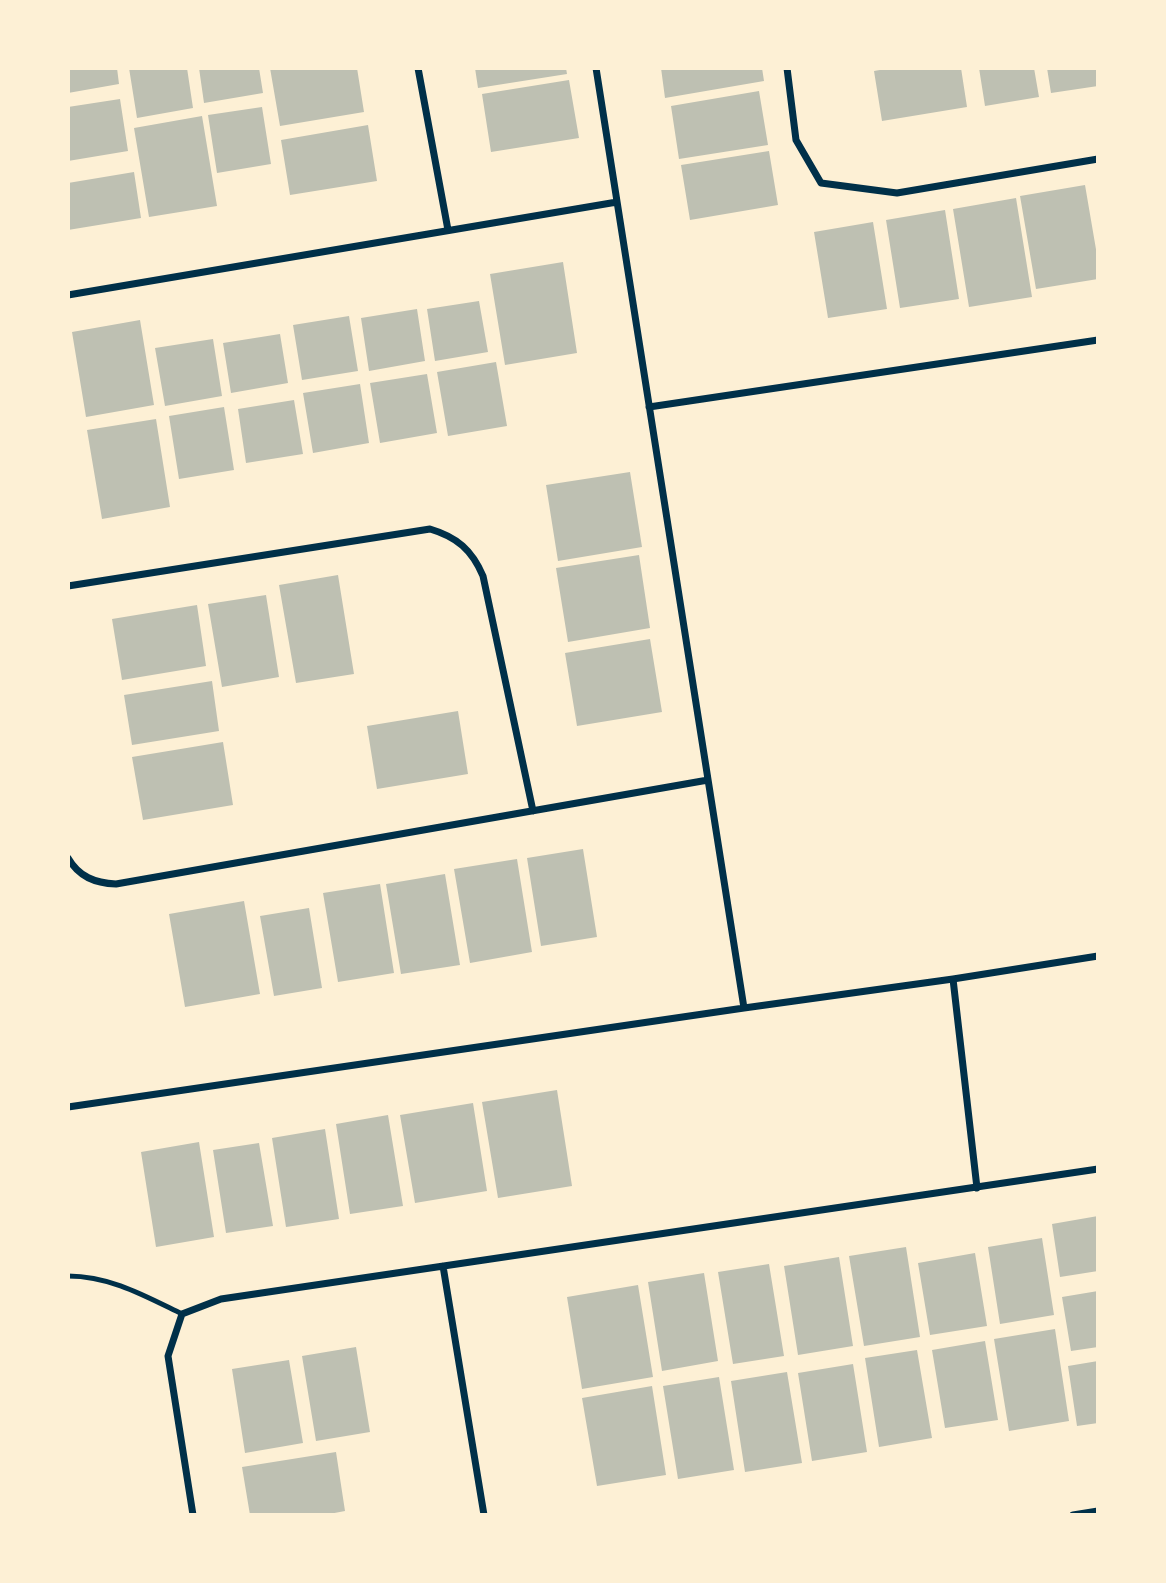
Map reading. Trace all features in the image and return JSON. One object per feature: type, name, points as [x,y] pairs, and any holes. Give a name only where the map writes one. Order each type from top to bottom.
[{"type":"street","points":[[418,68],[448,230]]},
{"type":"street","points":[[596,68],[744,1008]]},
{"type":"street","points":[[787,68],[796,140],[821,183],[897,193],[1098,159]]},
{"type":"street","points":[[68,295],[617,202]]},
{"type":"street","points":[[649,407],[1098,340]]},
{"type":"street","points":[[68,586],[430,529],[444,533],[469,550],[483,576],[533,811]]},
{"type":"street","points":[[68,858],[73,867],[85,877],[100,884],[116,884],[708,780]]},
{"type":"street","points":[[68,1107],[1098,956]]},
{"type":"street","points":[[953,979],[977,1188]]},
{"type":"street","points":[[193,1515],[168,1356],[182,1314],[221,1299],[1098,1169]]},
{"type":"street","points":[[443,1266],[484,1515]]},
{"type":"street","points":[[1073,1515],[1098,1511]]},
{"type":"lane","points":[[68,1276],[97,1278],[121,1285],[182,1314]]},
{"type":"building","points":[[68,68],[117,68],[119,84],[68,93]]},
{"type":"building","points":[[129,68],[187,68],[193,108],[137,118]]},
{"type":"building","points":[[199,68],[259,68],[263,93],[204,103]]},
{"type":"building","points":[[270,68],[357,68],[364,112],[280,126]]},
{"type":"building","points":[[475,68],[566,68],[567,74],[478,88]]},
{"type":"building","points":[[661,68],[762,68],[764,81],[665,98]]},
{"type":"building","points":[[891,68],[961,68],[967,107],[882,121],[874,71]]},
{"type":"building","points":[[979,68],[1034,68],[1039,97],[985,106]]},
{"type":"building","points":[[1047,68],[1098,68],[1098,86],[1051,93]]},
{"type":"building","points":[[569,80],[579,138],[491,152],[482,94]]},
{"type":"building","points":[[759,91],[768,145],[679,159],[671,106]]},
{"type":"building","points":[[120,99],[128,151],[68,161],[68,107]]},
{"type":"building","points":[[262,107],[271,164],[217,173],[208,115]]},
{"type":"building","points":[[202,116],[217,206],[149,217],[134,128]]},
{"type":"building","points":[[368,125],[377,181],[290,195],[281,140]]},
{"type":"building","points":[[769,151],[778,205],[690,220],[681,165]]},
{"type":"building","points":[[134,172],[141,218],[68,230],[68,183]]},
{"type":"building","points":[[1085,185],[1098,261],[1098,279],[1036,289],[1020,196]]},
{"type":"building","points":[[1016,198],[1032,297],[969,307],[953,209]]},
{"type":"building","points":[[945,210],[959,299],[900,308],[886,220]]},
{"type":"building","points":[[873,222],[887,309],[828,318],[814,232]]},
{"type":"building","points":[[563,262],[577,353],[505,365],[490,274]]},
{"type":"building","points":[[479,301],[488,352],[435,361],[427,309]]},
{"type":"building","points":[[417,309],[425,361],[369,371],[361,318]]},
{"type":"building","points":[[349,316],[358,371],[302,380],[293,325]]},
{"type":"building","points":[[140,320],[154,405],[86,417],[72,332]]},
{"type":"building","points":[[280,334],[288,383],[231,393],[223,343]]},
{"type":"building","points":[[213,339],[222,396],[165,406],[155,348]]},
{"type":"building","points":[[496,362],[507,426],[448,436],[437,372]]},
{"type":"building","points":[[427,374],[437,433],[380,443],[370,383]]},
{"type":"building","points":[[360,384],[369,443],[313,453],[303,393]]},
{"type":"building","points":[[294,400],[303,454],[246,463],[238,409]]},
{"type":"building","points":[[224,407],[234,470],[179,479],[169,416]]},
{"type":"building","points":[[156,419],[170,507],[102,519],[87,430]]},
{"type":"building","points":[[630,472],[642,547],[558,561],[546,485]]},
{"type":"building","points":[[639,555],[650,628],[568,642],[556,568]]},
{"type":"building","points":[[338,575],[354,674],[296,683],[279,585]]},
{"type":"building","points":[[266,595],[279,677],[222,687],[208,604]]},
{"type":"building","points":[[197,605],[206,666],[122,680],[112,619]]},
{"type":"building","points":[[650,639],[662,712],[577,726],[565,653]]},
{"type":"building","points":[[212,681],[219,731],[132,745],[124,695]]},
{"type":"building","points":[[458,711],[468,774],[377,789],[367,726]]},
{"type":"building","points":[[223,742],[233,805],[143,820],[132,757]]},
{"type":"building","points":[[583,849],[597,937],[541,946],[527,858]]},
{"type":"building","points":[[517,859],[532,952],[470,963],[454,869]]},
{"type":"building","points":[[445,874],[460,965],[401,974],[386,884]]},
{"type":"building","points":[[380,884],[394,973],[338,982],[323,893]]},
{"type":"building","points":[[244,901],[260,994],[185,1007],[169,914]]},
{"type":"building","points":[[309,908],[322,988],[274,996],[260,916]]},
{"type":"building","points":[[557,1090],[572,1186],[498,1198],[482,1102]]},
{"type":"building","points":[[473,1103],[487,1191],[415,1203],[400,1115]]},
{"type":"building","points":[[388,1115],[403,1206],[350,1214],[336,1124]]},
{"type":"building","points":[[325,1129],[339,1219],[286,1227],[272,1138]]},
{"type":"building","points":[[199,1142],[214,1237],[156,1247],[141,1152]]},
{"type":"building","points":[[259,1143],[273,1226],[226,1233],[213,1150]]},
{"type":"building","points":[[1098,1216],[1098,1271],[1060,1277],[1052,1224]]},
{"type":"building","points":[[1042,1238],[1054,1315],[1000,1324],[988,1247]]},
{"type":"building","points":[[906,1247],[920,1337],[864,1346],[849,1256]]},
{"type":"building","points":[[975,1253],[987,1326],[930,1335],[918,1263]]},
{"type":"building","points":[[839,1257],[853,1346],[798,1355],[784,1266]]},
{"type":"building","points":[[769,1264],[784,1356],[733,1364],[718,1272]]},
{"type":"building","points":[[704,1273],[718,1361],[662,1371],[648,1282]]},
{"type":"building","points":[[638,1285],[653,1377],[582,1389],[567,1297]]},
{"type":"building","points":[[1098,1291],[1098,1347],[1071,1351],[1062,1297]]},
{"type":"building","points":[[1055,1329],[1069,1421],[1009,1431],[994,1339]]},
{"type":"building","points":[[985,1341],[998,1420],[945,1428],[932,1350]]},
{"type":"building","points":[[356,1347],[370,1432],[316,1441],[302,1356]]},
{"type":"building","points":[[917,1350],[932,1438],[879,1447],[865,1358]]},
{"type":"building","points":[[289,1360],[303,1443],[245,1453],[232,1369]]},
{"type":"building","points":[[1098,1361],[1098,1423],[1077,1426],[1068,1366]]},
{"type":"building","points":[[853,1364],[867,1452],[812,1461],[798,1373]]},
{"type":"building","points":[[787,1372],[802,1463],[745,1472],[731,1381]]},
{"type":"building","points":[[719,1377],[734,1470],[678,1479],[663,1386]]},
{"type":"building","points":[[652,1386],[666,1475],[597,1486],[582,1398]]},
{"type":"building","points":[[336,1452],[345,1511],[324,1515],[250,1515],[242,1467]]}]
